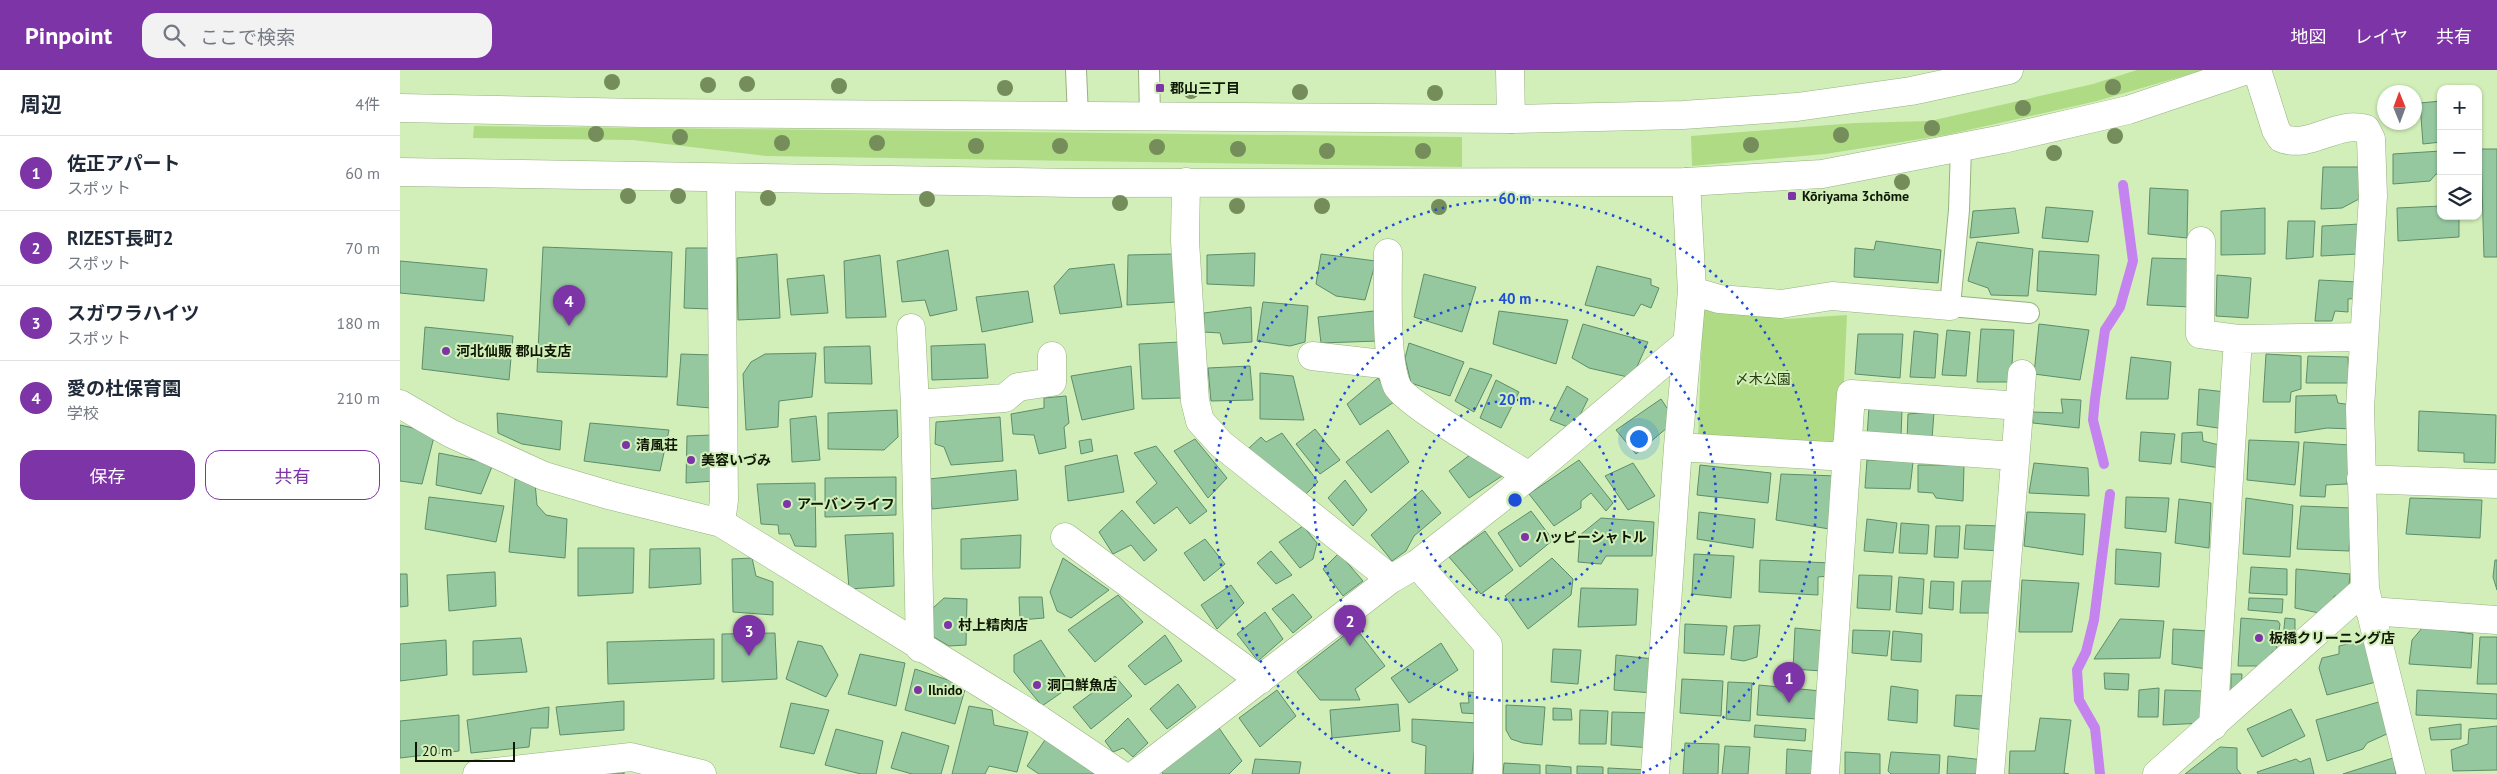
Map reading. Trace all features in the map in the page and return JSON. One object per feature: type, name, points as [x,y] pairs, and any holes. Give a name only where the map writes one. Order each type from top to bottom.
[{"type":"street","points":[[1510,70],[1511,119]]},
{"type":"street","points":[[400,108],[640,113],[1511,119],[1683,115],[1797,107],[1910,91],[2009,70]]},
{"type":"street","points":[[400,172],[1073,183],[1686,182],[1822,174],[1961,147],[2128,110],[2247,70]]},
{"type":"street","points":[[2258,70],[2276,130],[2282,138],[2304,140],[2344,127],[2355,126],[2366,129],[2371,139],[2374,196],[2360,408],[2361,479],[2367,600],[2410,774]]},
{"type":"street","points":[[721,178],[724,500],[721,523]]},
{"type":"street","points":[[1186,182],[1185,241],[1195,401],[1200,421],[1221,444],[1391,579]]},
{"type":"street","points":[[1655,774],[1678,446],[1692,291],[1686,182]]},
{"type":"street","points":[[2201,241],[2200,334],[2238,339],[2364,337]]},
{"type":"street","points":[[1388,253],[1391,365],[1397,387],[1416,404],[1529,476]]},
{"type":"street","points":[[1692,291],[1718,299],[1781,304],[1832,296],[1950,306]]},
{"type":"street","points":[[911,328],[920,648]]},
{"type":"street","points":[[2213,726],[2238,339]]},
{"type":"street","points":[[1136,774],[1391,579],[1417,564],[1529,476],[1687,343]]},
{"type":"street","points":[[914,404],[1004,398],[1018,387],[1052,382],[1052,356]]},
{"type":"street","points":[[1312,356],[1391,365]]},
{"type":"street","points":[[1990,774],[2022,374]]},
{"type":"street","points":[[1826,774],[1851,394],[2020,406]]},
{"type":"street","points":[[400,404],[450,433],[544,476],[612,496],[721,523],[920,648],[1040,720],[1120,774]]},
{"type":"street","points":[[1678,446],[2015,456]]},
{"type":"street","points":[[2361,479],[2497,484]]},
{"type":"street","points":[[1065,538],[1260,680]]},
{"type":"street","points":[[1417,564],[1488,645],[1488,774]]},
{"type":"street","points":[[2157,774],[2367,600],[2497,620]]},
{"type":"street","points":[[477,774],[631,757],[702,774]]},
{"type":"lane","points":[[1076,70],[1078,116]]},
{"type":"lane","points":[[1149,70],[1150,116]]},
{"type":"lane","points":[[1961,147],[1959,210],[1950,306],[2029,313]]},
{"type":"green space","points":[[2137,70],[2204,70],[2097,101],[1946,135],[1825,154],[1692,166],[1691,136],[1855,123],[1930,121],[2093,84]]},
{"type":"green space","points":[[474,126],[1462,137],[1462,167],[766,156],[633,140],[473,138]]},
{"type":"green space","name":"〆木公園","points":[[1703,309],[1748,312],[1787,319],[1847,315],[1841,448],[1698,438]]},
{"type":"building","points":[[2437,101],[2437,142],[2423,144],[2422,103]]},
{"type":"building","points":[[2482,149],[2497,149],[2497,257],[2484,257]]},
{"type":"building","points":[[2437,151],[2437,174],[2430,181],[2393,184],[2393,154]]},
{"type":"building","points":[[2323,167],[2362,167],[2359,199],[2342,208],[2321,209]]},
{"type":"building","points":[[2150,188],[2188,190],[2187,238],[2148,234]]},
{"type":"building","points":[[2437,206],[2437,220],[2459,220],[2459,237],[2398,241],[2397,208]]},
{"type":"building","points":[[2046,207],[2093,211],[2088,242],[2042,238]]},
{"type":"building","points":[[2015,208],[2019,233],[1970,238],[1973,211]]},
{"type":"building","points":[[2265,208],[2265,254],[2221,255],[2221,211]]},
{"type":"building","points":[[2288,221],[2315,221],[2313,257],[2286,259]]},
{"type":"building","points":[[2360,224],[2358,254],[2321,256],[2322,226]]},
{"type":"building","points":[[1876,241],[1941,250],[1938,283],[1854,277],[1855,248],[1874,250]]},
{"type":"building","points":[[1977,242],[2033,249],[2028,296],[1991,295],[1988,288],[1968,281]]},
{"type":"building","points":[[543,247],[672,252],[667,377],[537,372]]},
{"type":"building","points":[[686,248],[711,248],[710,309],[684,308]]},
{"type":"building","points":[[948,250],[957,310],[930,316],[925,300],[902,302],[897,261]]},
{"type":"building","points":[[2039,251],[2099,255],[2096,295],[2037,291]]},
{"type":"building","points":[[1255,253],[1254,286],[1207,284],[1207,255]]},
{"type":"building","points":[[777,254],[780,318],[738,320],[737,258]]},
{"type":"building","points":[[1173,254],[1177,302],[1127,305],[1128,255]]},
{"type":"building","points":[[1321,254],[1376,261],[1365,300],[1336,296],[1316,284]]},
{"type":"building","points":[[880,255],[886,317],[846,318],[844,261]]},
{"type":"building","points":[[2152,258],[2192,259],[2191,307],[2147,305]]},
{"type":"building","points":[[400,261],[487,269],[484,301],[400,293]]},
{"type":"building","points":[[1114,264],[1122,307],[1060,314],[1054,286],[1069,269]]},
{"type":"building","points":[[1597,266],[1651,279],[1651,285],[1659,288],[1651,308],[1641,304],[1634,316],[1585,305]]},
{"type":"building","points":[[1424,274],[1476,287],[1462,332],[1414,317]]},
{"type":"building","points":[[824,275],[828,313],[791,315],[787,279]]},
{"type":"building","points":[[2217,275],[2251,278],[2248,318],[2216,316]]},
{"type":"building","points":[[2319,280],[2358,282],[2360,298],[2348,299],[2348,312],[2335,311],[2332,321],[2315,321]]},
{"type":"building","points":[[1028,291],[1033,322],[982,332],[976,297]]},
{"type":"building","points":[[1263,302],[1308,306],[1305,342],[1290,346],[1257,341]]},
{"type":"building","points":[[1251,307],[1252,342],[1223,344],[1220,333],[1204,332],[1204,313]]},
{"type":"building","points":[[1374,311],[1378,341],[1321,343],[1318,317]]},
{"type":"building","points":[[1499,311],[1568,320],[1556,364],[1493,344]]},
{"type":"building","points":[[1583,324],[1648,342],[1632,378],[1589,368],[1572,358]]},
{"type":"building","points":[[2039,324],[2089,330],[2080,380],[2034,374]]},
{"type":"building","points":[[425,327],[513,336],[509,380],[422,369]]},
{"type":"building","points":[[1981,329],[2014,330],[2011,382],[1977,382]]},
{"type":"building","points":[[1947,330],[1970,332],[1966,376],[1942,375]]},
{"type":"building","points":[[1914,331],[1938,334],[1935,378],[1910,377]]},
{"type":"building","points":[[1858,334],[1903,334],[1900,378],[1855,374]]},
{"type":"building","points":[[1181,342],[1182,398],[1142,399],[1139,344]]},
{"type":"building","points":[[1409,343],[1464,362],[1450,396],[1411,383],[1405,358]]},
{"type":"building","points":[[985,344],[988,378],[932,380],[931,346]]},
{"type":"building","points":[[870,346],[872,384],[825,383],[824,347]]},
{"type":"building","points":[[816,353],[812,397],[779,401],[778,427],[746,430],[743,374],[751,362],[765,354]]},
{"type":"building","points":[[681,354],[713,355],[711,408],[677,405]]},
{"type":"building","points":[[2266,354],[2301,356],[2301,389],[2291,392],[2290,402],[2263,402]]},
{"type":"building","points":[[2308,356],[2348,357],[2349,383],[2306,383]]},
{"type":"building","points":[[2131,357],[2171,362],[2168,399],[2126,399]]},
{"type":"building","points":[[1131,366],[1134,409],[1082,420],[1071,376]]},
{"type":"building","points":[[1250,366],[1253,400],[1211,401],[1208,368]]},
{"type":"building","points":[[1470,368],[1492,375],[1474,412],[1455,401]]},
{"type":"building","points":[[1260,373],[1293,376],[1304,420],[1260,419]]},
{"type":"building","points":[[1378,378],[1394,402],[1360,425],[1347,404]]},
{"type":"building","points":[[1496,380],[1519,392],[1501,428],[1480,418]]},
{"type":"building","points":[[1567,386],[1588,399],[1573,429],[1550,420]]},
{"type":"building","points":[[2199,389],[2226,392],[2225,429],[2197,425]]},
{"type":"building","points":[[2336,395],[2338,403],[2352,405],[2353,429],[2327,428],[2295,433],[2296,396]]},
{"type":"building","points":[[1066,396],[1069,423],[1064,427],[1066,448],[1039,454],[1034,435],[1013,434],[1011,414],[1044,408],[1044,398]]},
{"type":"building","points":[[1661,399],[1671,414],[1666,422],[1668,427],[1636,454],[1616,430]]},
{"type":"building","points":[[2061,399],[2081,400],[2079,428],[2033,423],[2032,412],[2063,413]]},
{"type":"building","points":[[1869,407],[1902,410],[1901,436],[1867,437]]},
{"type":"building","points":[[897,410],[898,437],[884,450],[828,449],[828,413]]},
{"type":"building","points":[[2419,411],[2496,415],[2495,463],[2464,462],[2464,453],[2418,451]]},
{"type":"building","points":[[1934,412],[1932,439],[1907,440],[1908,414]]},
{"type":"building","points":[[497,413],[562,421],[560,450],[522,444],[498,433]]},
{"type":"building","points":[[816,416],[820,460],[792,462],[790,419]]},
{"type":"building","points":[[1000,417],[1003,461],[951,465],[944,447],[935,444],[936,422]]},
{"type":"building","name":"清風荘","points":[[590,423],[669,430],[660,471],[584,461]]},
{"type":"building","points":[[400,425],[435,433],[422,484],[400,481]]},
{"type":"building","points":[[1315,429],[1340,460],[1320,474],[1296,444]]},
{"type":"building","points":[[1388,430],[1409,462],[1371,493],[1346,462]]},
{"type":"building","points":[[2141,432],[2175,434],[2171,464],[2139,461]]},
{"type":"building","points":[[2202,432],[2203,441],[2219,445],[2220,468],[2181,462],[2182,433]]},
{"type":"building","points":[[1282,433],[1318,482],[1303,497],[1289,480],[1282,480],[1249,448],[1261,437],[1266,442]]},
{"type":"building","points":[[712,435],[715,481],[686,483],[687,436]]},
{"type":"building","points":[[1091,439],[1093,451],[1081,454],[1079,441]]},
{"type":"building","points":[[1195,439],[1227,478],[1208,498],[1174,451]]},
{"type":"building","points":[[2249,440],[2299,442],[2295,485],[2247,480]]},
{"type":"building","points":[[2304,442],[2350,445],[2347,484],[2326,485],[2325,497],[2300,496]]},
{"type":"building","points":[[1156,446],[1207,511],[1190,524],[1177,507],[1154,524],[1136,502],[1157,483],[1134,453]]},
{"type":"building","points":[[1475,451],[1508,472],[1469,498],[1449,471]]},
{"type":"building","points":[[439,453],[493,464],[481,494],[436,485]]},
{"type":"building","points":[[1117,455],[1124,492],[1068,501],[1065,466]]},
{"type":"building","points":[[1579,460],[1613,503],[1606,511],[1591,493],[1581,501],[1581,508],[1554,526],[1529,494]]},
{"type":"building","points":[[1867,460],[1913,462],[1910,489],[1865,488]]},
{"type":"building","points":[[1633,463],[1655,496],[1628,510],[1605,476]]},
{"type":"building","points":[[2034,463],[2088,468],[2089,496],[2029,493]]},
{"type":"building","points":[[1700,465],[1771,473],[1768,503],[1697,495]]},
{"type":"building","points":[[1918,465],[1964,465],[1963,501],[1936,498],[1933,493],[1918,492]]},
{"type":"building","points":[[1016,470],[1018,500],[932,509],[929,479]]},
{"type":"building","points":[[1781,474],[1837,476],[1835,530],[1776,520]]},
{"type":"building","points":[[896,477],[896,515],[825,517],[825,478]]},
{"type":"building","points":[[515,479],[535,483],[537,505],[546,515],[567,519],[565,558],[509,552]]},
{"type":"building","points":[[1345,480],[1367,510],[1353,526],[1328,498]]},
{"type":"building","name":"アーバンライフ","points":[[815,483],[816,547],[795,546],[790,534],[779,534],[778,525],[761,524],[757,484]]},
{"type":"building","points":[[1422,490],[1441,513],[1414,536],[1406,551],[1392,561],[1371,535]]},
{"type":"building","points":[[429,497],[504,506],[496,542],[425,529]]},
{"type":"building","points":[[2126,497],[2169,498],[2166,532],[2125,528]]},
{"type":"building","points":[[2246,498],[2293,505],[2290,557],[2243,554]]},
{"type":"building","points":[[2410,498],[2482,500],[2480,538],[2406,534]]},
{"type":"building","points":[[2179,499],[2211,503],[2209,548],[2175,543]]},
{"type":"building","points":[[2301,506],[2352,508],[2349,551],[2297,549]]},
{"type":"building","points":[[1122,510],[1157,550],[1144,561],[1131,545],[1113,554],[1099,532]]},
{"type":"building","name":"ハッピーシャトル","points":[[1531,511],[1553,540],[1520,567],[1498,533]]},
{"type":"building","points":[[1699,512],[1755,519],[1753,548],[1697,539]]},
{"type":"building","points":[[2027,512],[2085,514],[2083,555],[2024,546]]},
{"type":"building","points":[[1601,518],[1654,522],[1652,556],[1606,556],[1601,564],[1578,562],[1580,535]]},
{"type":"building","points":[[1867,519],[1897,523],[1893,553],[1864,551]]},
{"type":"building","points":[[1901,523],[1929,525],[1927,554],[1899,553]]},
{"type":"building","points":[[1966,525],[2002,526],[2001,551],[1964,549]]},
{"type":"building","points":[[1303,526],[1317,543],[1313,559],[1300,568],[1279,542]]},
{"type":"building","points":[[1936,526],[1960,526],[1958,558],[1934,557]]},
{"type":"building","points":[[1485,531],[1513,570],[1481,594],[1449,557]]},
{"type":"building","points":[[893,533],[894,586],[849,589],[845,535]]},
{"type":"building","points":[[1021,535],[1020,568],[961,569],[961,539]]},
{"type":"building","points":[[1205,539],[1225,564],[1204,581],[1184,553]]},
{"type":"building","points":[[578,548],[634,548],[633,593],[578,596]]},
{"type":"building","points":[[700,548],[701,584],[649,588],[650,549]]},
{"type":"building","points":[[2116,549],[2161,553],[2159,587],[2115,584]]},
{"type":"building","points":[[1271,551],[1292,575],[1276,584],[1257,563]]},
{"type":"building","points":[[1339,553],[1363,581],[1343,596],[1323,569]]},
{"type":"building","points":[[1694,554],[1734,556],[1731,598],[1692,594]]},
{"type":"building","points":[[752,558],[756,576],[773,582],[773,615],[733,612],[732,559]]},
{"type":"building","points":[[1063,558],[1109,590],[1071,618],[1057,611],[1050,592]]},
{"type":"building","points":[[1552,558],[1573,579],[1571,595],[1528,629],[1505,596]]},
{"type":"building","points":[[1760,560],[1831,563],[1829,576],[1818,577],[1818,595],[1759,592]]},
{"type":"building","points":[[2495,560],[2497,560],[2497,590],[2493,577]]},
{"type":"building","points":[[2251,567],[2287,569],[2287,595],[2249,593]]},
{"type":"building","points":[[2296,569],[2350,574],[2348,595],[2334,596],[2333,607],[2324,614],[2295,608]]},
{"type":"building","points":[[495,572],[496,606],[449,611],[447,575]]},
{"type":"building","points":[[400,574],[407,574],[408,606],[400,607]]},
{"type":"building","points":[[1859,575],[1892,576],[1890,610],[1857,608]]},
{"type":"building","points":[[1899,577],[1924,579],[1922,614],[1896,612]]},
{"type":"building","points":[[2022,580],[2079,583],[2072,632],[2019,632]]},
{"type":"building","points":[[1931,581],[1954,582],[1953,610],[1929,608]]},
{"type":"building","points":[[1962,581],[1995,581],[1996,613],[1960,613]]},
{"type":"building","points":[[1231,585],[1244,603],[1217,629],[1201,605]]},
{"type":"building","points":[[1581,588],[1638,589],[1636,625],[1578,627]]},
{"type":"building","points":[[1293,594],[1312,617],[1293,633],[1272,609]]},
{"type":"building","points":[[1118,595],[1143,622],[1095,662],[1068,630]]},
{"type":"building","points":[[1019,597],[1042,597],[1044,618],[1020,620]]},
{"type":"building","points":[[944,598],[967,599],[966,645],[949,646],[932,636],[933,608]]},
{"type":"building","points":[[2249,598],[2283,599],[2282,613],[2248,610]]},
{"type":"building","points":[[1265,612],[1283,639],[1258,661],[1237,634]]},
{"type":"building","name":"板橋クリーニング店","points":[[2241,618],[2278,621],[2280,624],[2276,652],[2272,652],[2270,666],[2238,666]]},
{"type":"building","points":[[2285,618],[2295,619],[2295,642],[2281,658]]},
{"type":"building","points":[[2120,619],[2164,621],[2160,658],[2094,659]]},
{"type":"building","points":[[1685,624],[1727,626],[1724,655],[1684,653]]},
{"type":"building","points":[[1760,625],[1757,657],[1744,661],[1731,659],[1734,626]]},
{"type":"building","points":[[1355,627],[1385,666],[1355,689],[1360,700],[1320,700],[1297,672]]},
{"type":"building","points":[[2423,627],[2473,634],[2471,668],[2409,664],[2412,640]]},
{"type":"building","points":[[1795,628],[1826,631],[1822,671],[1793,669]]},
{"type":"building","points":[[2173,629],[2208,631],[2207,669],[2172,664]]},
{"type":"building","points":[[1853,630],[1890,631],[1887,656],[1852,653]]},
{"type":"building","points":[[1893,631],[1922,634],[1921,662],[1891,660]]},
{"type":"building","points":[[775,633],[777,679],[722,682],[722,634]]},
{"type":"building","points":[[1165,635],[1182,661],[1145,685],[1128,666]]},
{"type":"building","points":[[2480,637],[2497,637],[2497,684],[2477,684]]},
{"type":"building","points":[[521,638],[527,672],[473,675],[473,641]]},
{"type":"building","points":[[714,639],[714,679],[608,684],[607,642]]},
{"type":"building","points":[[446,640],[447,675],[400,681],[400,644]]},
{"type":"building","points":[[1041,640],[1071,686],[1042,706],[1014,672],[1014,655]]},
{"type":"building","points":[[2364,640],[2376,682],[2327,695],[2319,668],[2322,658],[2339,654],[2339,646]]},
{"type":"building","points":[[798,641],[822,646],[838,675],[826,697],[786,679]]},
{"type":"building","points":[[1441,643],[1458,670],[1409,703],[1391,678]]},
{"type":"building","points":[[1553,649],[1581,650],[1578,684],[1551,682]]},
{"type":"building","points":[[860,654],[905,663],[896,706],[848,694]]},
{"type":"building","points":[[1616,655],[1654,659],[1653,693],[1614,690]]},
{"type":"building","points":[[915,669],[966,686],[955,724],[905,710]]},
{"type":"building","points":[[2104,673],[2129,674],[2128,690],[2105,689]]},
{"type":"building","points":[[2231,674],[2242,674],[2241,692],[2231,692]]},
{"type":"building","points":[[1115,676],[1132,696],[1091,729],[1073,707]]},
{"type":"building","points":[[1682,679],[1723,681],[1721,716],[1680,713]]},
{"type":"building","points":[[1728,682],[1752,683],[1750,721],[1726,719]]},
{"type":"building","points":[[1178,684],[1196,707],[1167,729],[1150,709]]},
{"type":"building","points":[[1759,685],[1821,691],[1817,719],[1757,715]]},
{"type":"building","points":[[1891,686],[1918,690],[1917,723],[1888,720]]},
{"type":"building","points":[[2159,688],[2158,717],[2138,717],[2139,690]]},
{"type":"building","points":[[1277,690],[1296,716],[1260,747],[1239,718]]},
{"type":"building","points":[[2165,690],[2204,691],[2204,723],[2163,725]]},
{"type":"building","points":[[2417,690],[2497,694],[2497,719],[2416,715]]},
{"type":"building","points":[[1468,692],[1481,693],[1480,714],[1462,713],[1460,703],[1469,703]]},
{"type":"building","points":[[1956,695],[1987,696],[1985,730],[1954,726]]},
{"type":"building","points":[[624,701],[624,730],[560,735],[556,707]]},
{"type":"building","points":[[2382,701],[2389,733],[2367,743],[2363,749],[2327,761],[2316,720]]},
{"type":"building","points":[[791,703],[829,710],[814,754],[780,747]]},
{"type":"building","points":[[1398,704],[1400,731],[1332,738],[1330,710]]},
{"type":"building","points":[[1506,705],[1545,707],[1542,745],[1523,743],[1511,739],[1506,730]]},
{"type":"building","points":[[969,706],[992,710],[994,725],[1028,732],[1017,772],[989,766],[985,774],[952,774]]},
{"type":"building","points":[[549,707],[548,728],[531,728],[529,747],[471,753],[467,720]]},
{"type":"building","points":[[1553,708],[1571,709],[1572,720],[1553,720]]},
{"type":"building","points":[[2291,709],[2305,736],[2262,757],[2247,729]]},
{"type":"building","points":[[1580,710],[1608,711],[1606,744],[1579,744]]},
{"type":"building","points":[[1612,712],[1654,713],[1652,748],[1611,745]]},
{"type":"building","points":[[459,715],[459,751],[400,758],[400,721]]},
{"type":"building","points":[[1128,718],[1148,743],[1133,757],[1123,748],[1113,752],[1105,741]]},
{"type":"building","points":[[2040,718],[2071,720],[2064,773],[2069,774],[2009,774],[2010,751],[2035,751]]},
{"type":"building","points":[[1412,719],[1477,723],[1472,774],[1425,774],[1426,746],[1412,742]]},
{"type":"building","points":[[2461,724],[2461,739],[2431,740],[2429,728]]},
{"type":"building","points":[[1755,725],[1806,729],[1805,741],[1754,737]]},
{"type":"building","points":[[2497,726],[2497,770],[2453,771],[2451,750],[2468,744],[2469,729]]},
{"type":"building","points":[[1219,728],[1242,761],[1229,774],[1163,774],[1161,770]]},
{"type":"building","points":[[836,729],[883,741],[876,774],[861,774],[825,765]]},
{"type":"building","points":[[902,732],[949,746],[941,774],[912,774],[891,768]]},
{"type":"building","points":[[1045,740],[1102,774],[1039,774],[1027,766]]},
{"type":"building","points":[[1685,743],[1719,744],[1718,774],[1683,774]]},
{"type":"building","points":[[1725,746],[1750,747],[1748,774],[1722,774]]},
{"type":"building","points":[[2220,747],[2237,748],[2237,769],[2241,774],[2185,774]]},
{"type":"building","points":[[1787,749],[1822,752],[1821,774],[1786,774]]},
{"type":"building","points":[[1845,752],[1880,754],[1880,774],[1845,774]]},
{"type":"building","points":[[1891,752],[1940,755],[1939,774],[1891,774],[1888,771]]},
{"type":"building","points":[[1948,756],[1984,760],[1984,774],[1947,774]]},
{"type":"building","points":[[2310,758],[2314,774],[2258,774],[2257,772],[2296,759],[2300,762]]},
{"type":"building","points":[[2393,758],[2396,774],[2343,774]]},
{"type":"building","points":[[1255,759],[1301,762],[1299,774],[1252,774]]},
{"type":"building","points":[[1504,763],[1540,765],[1540,774],[1503,774]]},
{"type":"building","points":[[1546,765],[1571,767],[1571,774],[1546,774]]},
{"type":"building","points":[[1577,766],[1603,767],[1603,774],[1577,774]]},
{"type":"building","points":[[1608,768],[1648,770],[1647,774],[1608,774]]},
{"type":"building","points":[[624,769],[624,774],[590,774]]},
{"type":"waterway","points":[[2104,464],[2093,420],[2095,399],[2105,330],[2120,307],[2133,261],[2123,185]]},
{"type":"waterway","points":[[2100,774],[2095,728],[2079,700],[2077,670],[2086,652],[2094,620],[2110,494]]},
{"type":"place","name":"郡山三丁目","points":[[1160,88]]},
{"type":"place","name":"Kōriyama 3chōme","points":[[1792,196]]},
{"type":"place","name":"愛の杜保育園","points":[[569,326]]},
{"type":"place","name":"河北仙販 郡山支店","points":[[446,351]]},
{"type":"place","name":"清風荘","points":[[626,445]]},
{"type":"place","name":"美容いづみ","points":[[691,460]]},
{"type":"place","name":"アーバンライフ","points":[[787,504]]},
{"type":"place","name":"ハッピーシャトル","points":[[1525,537]]},
{"type":"place","name":"村上精肉店","points":[[948,625]]},
{"type":"place","name":"板橋クリーニング店","points":[[2259,638]]},
{"type":"place","name":"RIZEST長町2","points":[[1350,646]]},
{"type":"place","name":"スガワラハイツ","points":[[749,656]]},
{"type":"place","name":"洞口鮮魚店","points":[[1037,685]]},
{"type":"place","name":"Ilnido","points":[[918,690]]},
{"type":"place","name":"佐正アパート","points":[[1789,703]]}]
